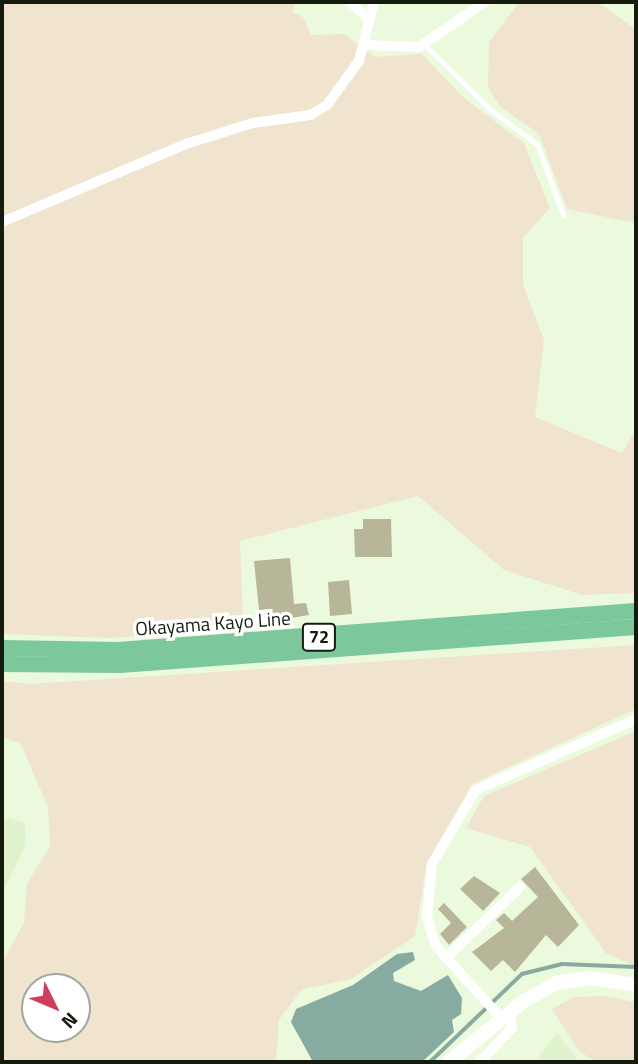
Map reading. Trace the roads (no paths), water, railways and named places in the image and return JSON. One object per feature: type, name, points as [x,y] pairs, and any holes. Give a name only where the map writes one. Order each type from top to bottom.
[{"type":"main road","name":"Okayama Kayo Line","points":[[2,648],[132,649],[636,611]]},
{"type":"main road","name":"Okayama Kayo Line","points":[[2,664],[120,665],[636,627]]},
{"type":"main road","points":[[449,1062],[540,991],[573,979],[636,985]]},
{"type":"street","points":[[351,2],[368,18]]},
{"type":"street","points":[[2,222],[186,144],[253,123],[310,115],[327,104],[364,45],[368,18],[374,2]]},
{"type":"street","points":[[364,45],[390,49],[424,44],[485,2]]},
{"type":"street","points":[[480,1062],[512,1028],[506,1015],[489,1004],[449,955],[436,946],[426,916],[432,864],[477,790],[636,719]]},
{"type":"street","points":[[449,955],[520,887]]},
{"type":"lane","points":[[424,44],[492,111],[537,144],[563,215]]},
{"type":"water","points":[[413,952],[415,960],[393,973],[394,981],[421,991],[448,975],[462,998],[461,1014],[452,1020],[454,1032],[422,1062],[313,1062],[291,1022],[296,1009],[353,985],[397,954]]},
{"type":"waterway","points":[[430,1062],[522,974],[562,964],[636,967]]}]
